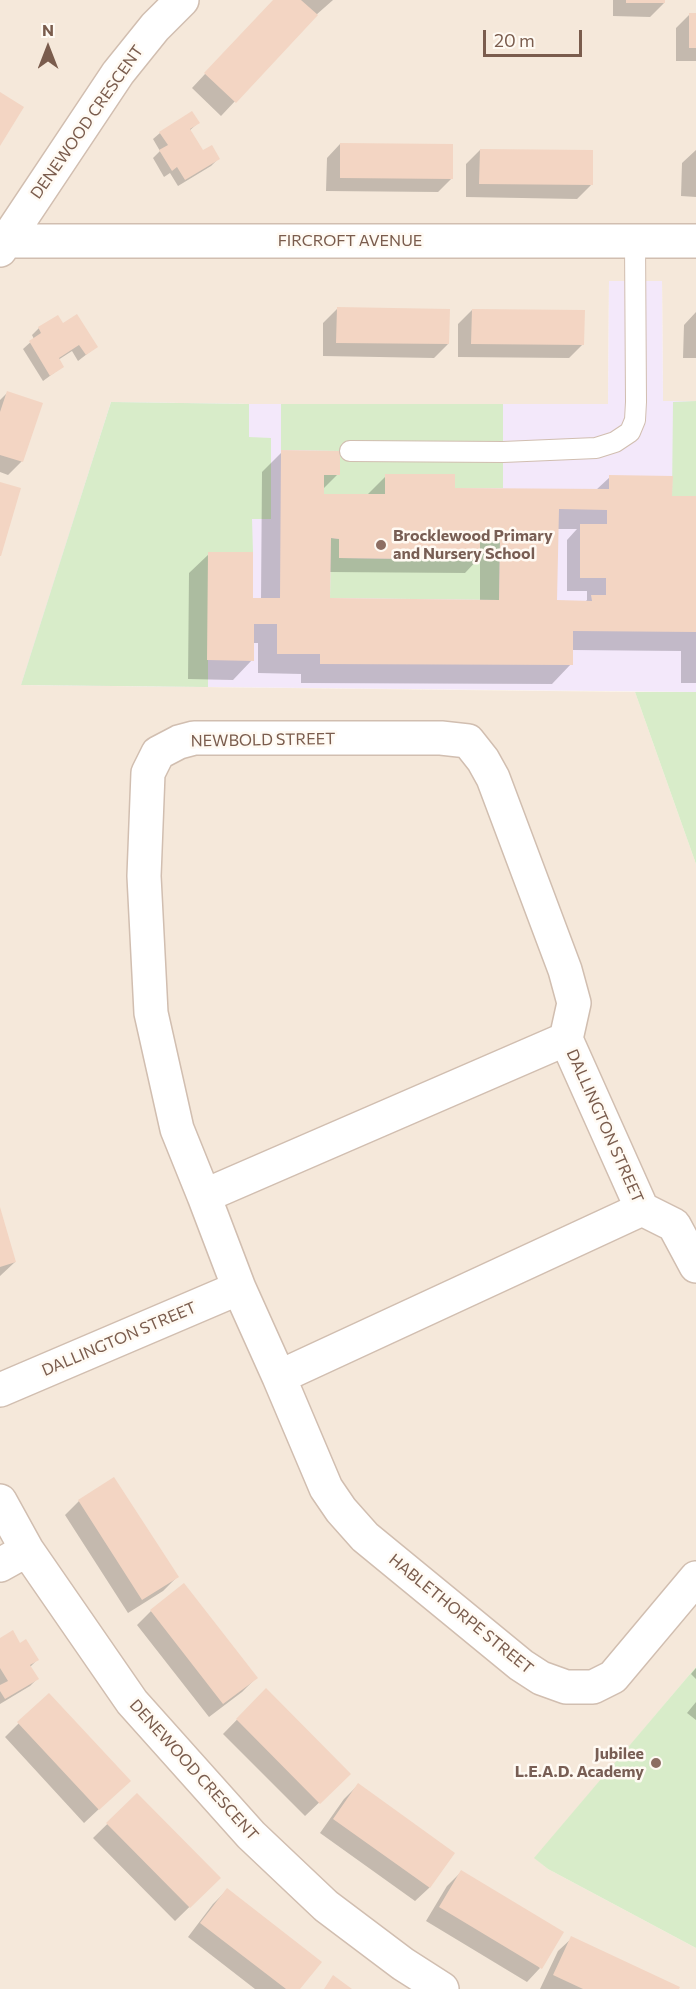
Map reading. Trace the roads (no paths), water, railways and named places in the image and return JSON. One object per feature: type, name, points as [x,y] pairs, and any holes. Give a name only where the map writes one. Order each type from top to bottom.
[{"type":"street","name":"DENEWOOD CRESCENT","points":[[2,245],[118,73],[155,27],[182,0]]},
{"type":"street","name":"FIRCROFT AVENUE","points":[[2,245],[696,241]]},
{"type":"street","name":"NEWBOLD STREET","points":[[204,1196],[177,1128],[151,1013],[144,876],[148,773],[158,753],[179,742],[194,738],[441,738],[468,741],[493,778],[565,970],[574,1003],[566,1039]]},
{"type":"street","name":"DALLINGTON STREET","points":[[204,1196],[566,1039],[642,1209],[279,1377]]},
{"type":"street","points":[[204,1196],[239,1288],[279,1377]]},
{"type":"street","points":[[642,1209],[674,1225],[696,1266]]},
{"type":"street","name":"DALLINGTON STREET","points":[[0,1390],[239,1288]]},
{"type":"street","name":"HABLETHORPE STREET","points":[[279,1377],[326,1488],[341,1510],[365,1537],[521,1665],[541,1678],[566,1687],[593,1687],[613,1677],[696,1578]]},
{"type":"street","name":"DENEWOOD CRESCENT","points":[[0,1501],[13,1558],[132,1702],[250,1835],[326,1906],[403,1964],[442,1989]]},
{"type":"lane","points":[[350,451],[503,452],[596,448],[615,442],[630,432],[635,420],[636,402],[635,241]]},
{"type":"place","name":"Brocklewood Primary and Nursery School","points":[[381,545]]},
{"type":"place","name":"Jubilee L.E.A.D. Academy","points":[[656,1763]]}]
